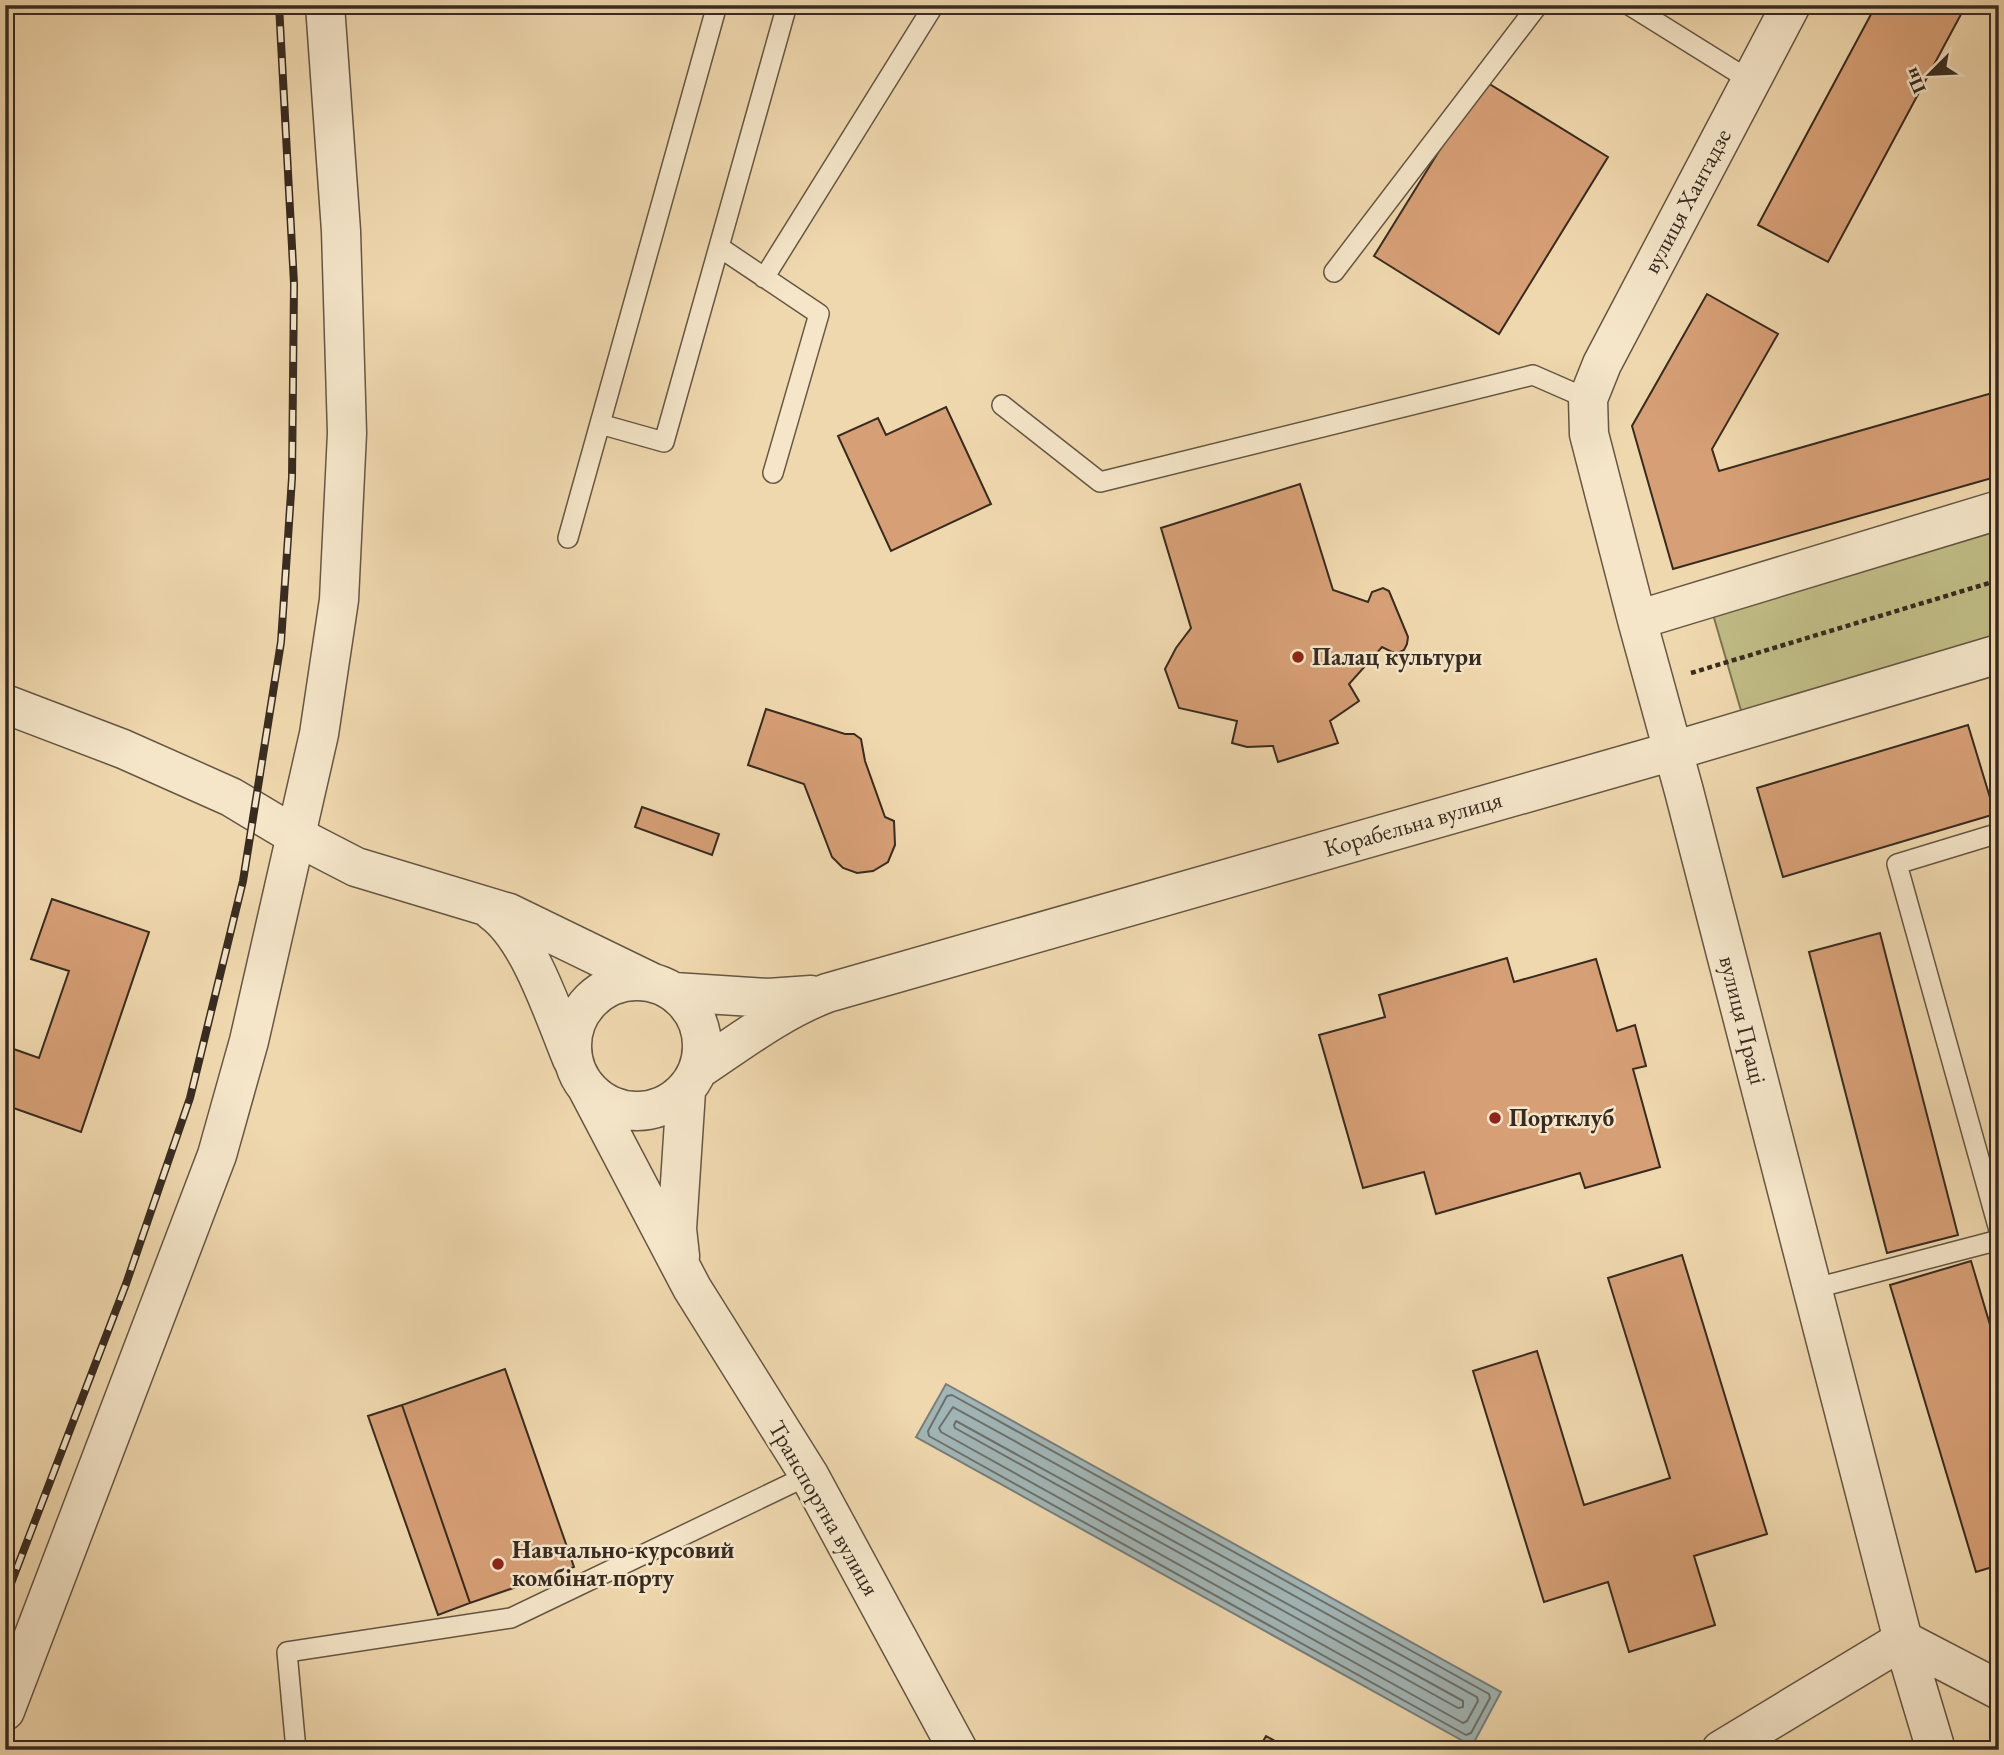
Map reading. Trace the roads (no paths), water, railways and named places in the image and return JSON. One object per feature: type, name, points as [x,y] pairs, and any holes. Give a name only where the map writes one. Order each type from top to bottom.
[{"type":"street","points":[[5,1711],[217,1155],[249,1041],[319,734],[339,600],[347,433],[341,231],[325,5]]},
{"type":"street","name":"вулиця Хантадзе","points":[[1588,400],[1602,364],[1791,5]]},
{"type":"street","name":"вулиця Праці","points":[[1588,400],[1589,434],[1637,620],[1903,1640],[1937,1750]]},
{"type":"street","points":[[1637,620],[1999,510]]},
{"type":"street","name":"Корабельна вулиця","points":[[827,993],[1673,751],[1999,654]]},
{"type":"street","points":[[5,704],[122,749],[231,797],[296,836],[356,867],[509,913],[663,987],[690,1008],[699,1024],[703,1052],[692,1081]]},
{"type":"street","name":"Транспортна вулиця","points":[[479,902],[505,920],[524,947],[581,1078],[692,1288],[809,1475],[958,1750]]},
{"type":"street","points":[[629,981],[768,998],[797,998],[827,993],[800,1003],[780,1015],[692,1081],[668,1105],[643,1112],[622,1110],[603,1102],[581,1078],[572,1041],[577,1021],[586,1004],[605,989],[629,981]]},
{"type":"street","name":"Транспортна вулиця","points":[[684,1271],[678,1250],[677,1228],[692,1081]]},
{"type":"street","points":[[1721,1750],[1903,1640],[1999,1690]]},
{"type":"lane","points":[[568,538],[717,5]]},
{"type":"lane","points":[[600,424],[664,442],[787,5]]},
{"type":"lane","points":[[764,278],[934,5]]},
{"type":"lane","points":[[1334,272],[1538,5]]},
{"type":"lane","points":[[1629,5],[1751,81]]},
{"type":"lane","points":[[719,247],[819,314],[773,473]]},
{"type":"lane","points":[[1002,405],[1100,482],[1533,375],[1588,400]]},
{"type":"lane","points":[[1999,833],[1897,864],[1999,1230]]},
{"type":"lane","points":[[1812,1289],[1999,1240]]},
{"type":"lane","points":[[296,1750],[287,1652],[511,1618],[809,1475]]},
{"type":"water","points":[[946,1384],[1501,1692],[1472,1746],[916,1437]]},
{"type":"railway","points":[[5,1599],[126,1284],[190,1098],[243,881],[281,642],[292,478],[294,284],[279,5]]},
{"type":"place","name":"Палац культури","points":[[1298,657]]},
{"type":"place","name":"Портклуб","points":[[1495,1118]]},
{"type":"place","name":"Навчально-курсовий комбінат порту","points":[[498,1564]]}]
